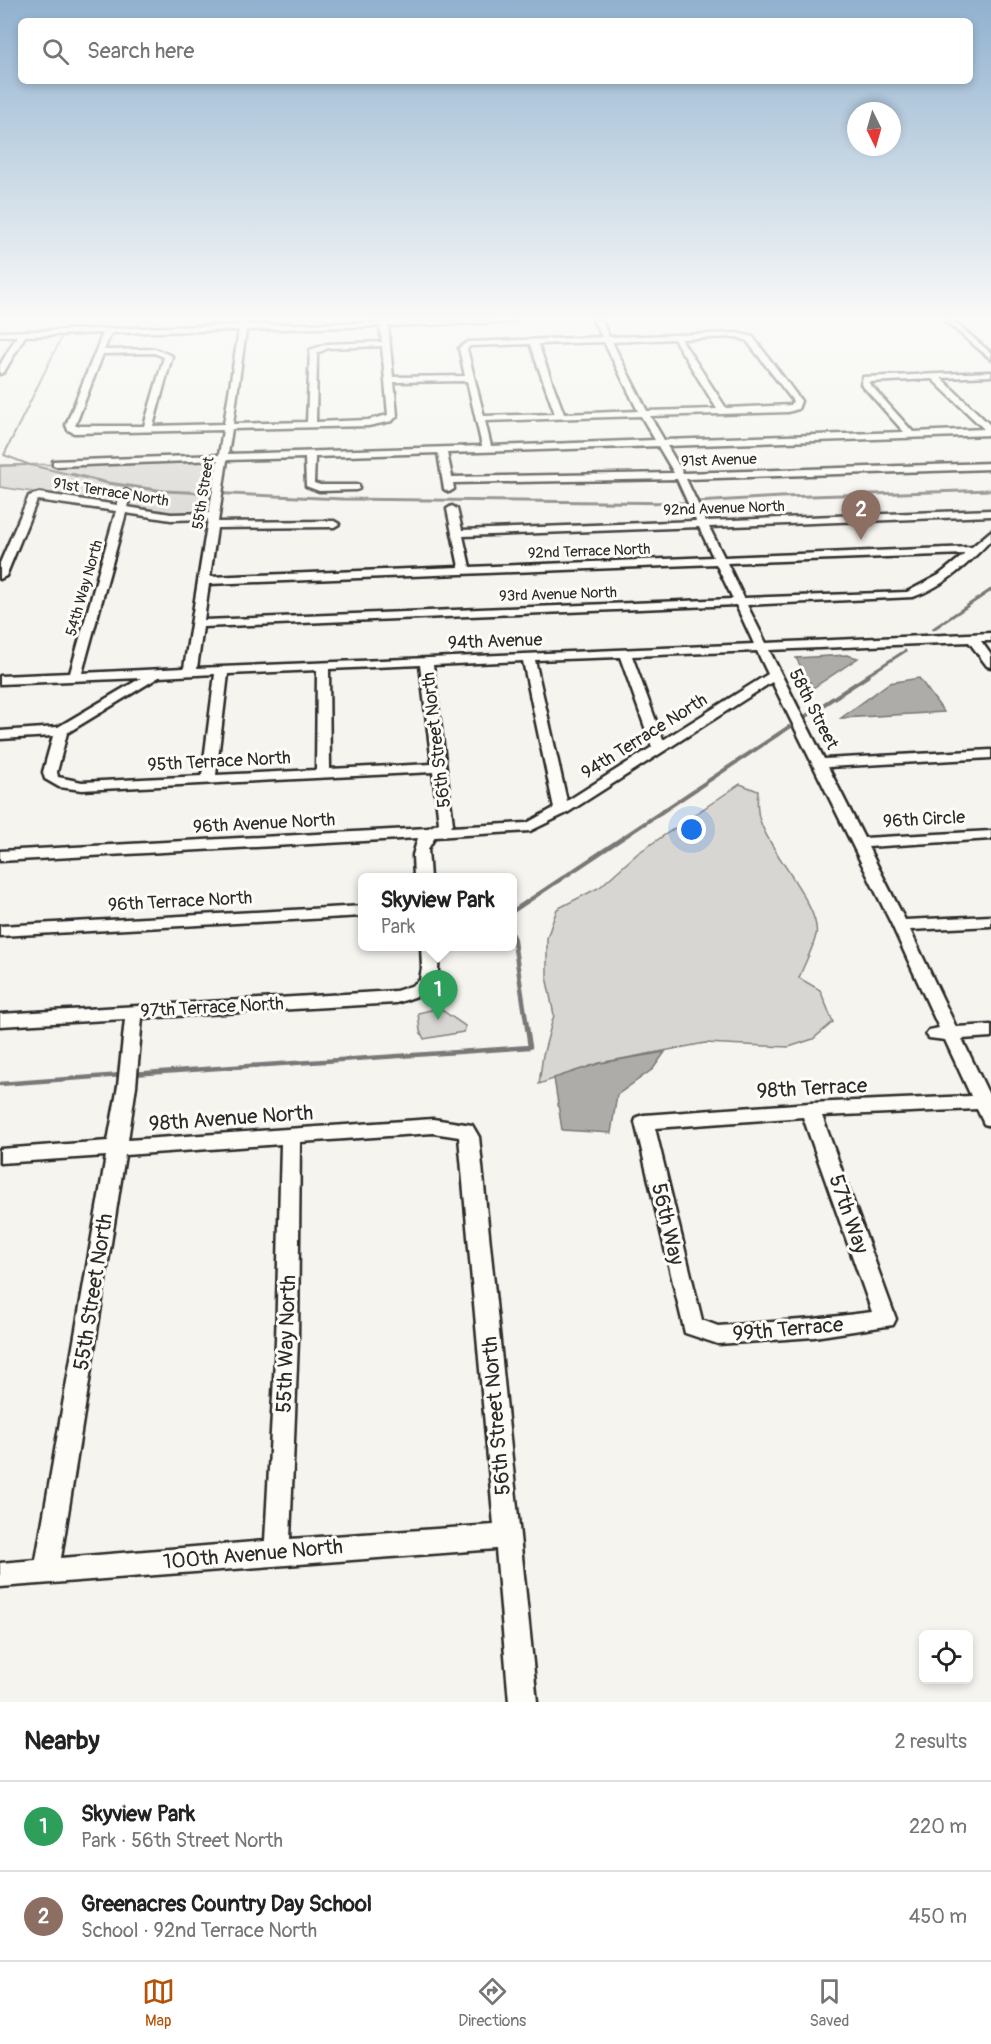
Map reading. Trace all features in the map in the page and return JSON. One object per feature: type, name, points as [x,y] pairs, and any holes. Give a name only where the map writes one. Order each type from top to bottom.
[{"type":"street","points":[[80,399],[70,425],[77,431],[368,423],[389,420],[393,416],[391,399]]},
{"type":"street","points":[[147,430],[156,399]]},
{"type":"street","name":"55th Street","points":[[190,672],[232,399]]},
{"type":"street","points":[[311,425],[312,399]]},
{"type":"street","points":[[474,399],[487,449]]},
{"type":"street","points":[[555,399],[561,417]]},
{"type":"street","name":"58th Street","points":[[637,399],[680,476],[775,675],[900,925],[943,1034],[987,1111]]},
{"type":"street","points":[[716,399],[724,412]]},
{"type":"street","points":[[479,419],[724,412],[795,407],[796,399]]},
{"type":"street","points":[[879,399],[911,435]]},
{"type":"street","points":[[958,399],[991,432]]},
{"type":"street","points":[[56,463],[991,432]]},
{"type":"street","name":"91st Avenue","points":[[442,450],[449,485],[991,466]]},
{"type":"street","points":[[310,455],[309,484],[327,489],[356,487]]},
{"type":"street","name":"54th Way North","points":[[75,677],[126,493]]},
{"type":"street","name":"91st Terrace North","points":[[0,576],[33,498],[39,496],[171,517],[214,521],[334,524]]},
{"type":"street","points":[[452,509],[465,571]]},
{"type":"street","name":"92nd Avenue North","points":[[458,533],[990,514]]},
{"type":"street","points":[[975,550],[991,534]]},
{"type":"street","name":"92nd Terrace North","points":[[204,581],[975,550]]},
{"type":"street","name":"93rd Avenue North","points":[[197,624],[909,595],[920,592],[949,574],[975,550]]},
{"type":"street","name":"94th Avenue","points":[[0,680],[991,637]]},
{"type":"street","points":[[972,638],[991,663]]},
{"type":"street","points":[[625,653],[659,747]]},
{"type":"street","points":[[528,657],[562,810]]},
{"type":"street","name":"56th Street North","points":[[422,873],[420,854],[422,842],[430,833],[446,824],[426,662]]},
{"type":"street","points":[[323,666],[323,774]]},
{"type":"street","points":[[208,780],[222,670]]},
{"type":"street","points":[[0,735],[61,731],[157,673]]},
{"type":"street","name":"94th Terrace North","points":[[530,827],[562,810],[775,675]]},
{"type":"street","name":"95th Terrace North","points":[[61,731],[50,771],[52,779],[64,784],[82,786],[439,768]]},
{"type":"street","points":[[819,762],[991,754]]},
{"type":"street","name":"96th Avenue North","points":[[0,856],[530,827]]},
{"type":"street","name":"96th Circle","points":[[858,843],[991,835]]},
{"type":"street","name":"96th Terrace North","points":[[0,931],[358,910]]},
{"type":"street","points":[[900,925],[991,921]]},
{"type":"street","name":"97th Terrace North","points":[[0,1020],[396,997],[422,989],[429,983],[432,975],[430,951]]},
{"type":"street","name":"55th Street North","points":[[46,1572],[127,1086],[134,1011]]},
{"type":"street","points":[[943,1034],[991,1031]]},
{"type":"street","name":"98th Terrace","points":[[644,1122],[810,1110],[987,1111]]},
{"type":"street","name":"57th Way","points":[[810,1110],[885,1319]]},
{"type":"street","name":"56th Way","points":[[644,1122],[693,1326]]},
{"type":"street","name":"98th Avenue North","points":[[0,1156],[433,1126],[465,1130]]},
{"type":"street","name":"56th Street North","points":[[465,1130],[469,1137],[488,1322],[522,1702]]},
{"type":"street","name":"55th Way North","points":[[277,1552],[286,1341],[291,1136]]},
{"type":"street","name":"99th Terrace","points":[[693,1326],[717,1335],[814,1328],[885,1319]]},
{"type":"street","name":"100th Avenue North","points":[[0,1575],[507,1536]]},
{"type":"shaded area","points":[[212,462],[205,513],[174,515],[127,507],[130,491],[122,492],[119,505],[0,487],[0,465]]},
{"type":"shaded area","points":[[847,655],[858,658],[813,688],[796,658]]},
{"type":"shaded area","points":[[919,678],[944,712],[841,718],[889,683]]},
{"type":"shaded area","points":[[740,784],[758,791],[759,816],[766,835],[811,911],[816,924],[816,935],[799,978],[820,990],[833,1022],[813,1039],[789,1047],[705,1043],[600,1063],[539,1084],[543,1055],[554,1015],[547,981],[547,938],[557,909],[600,887],[638,853]]},
{"type":"shaded area","points":[[439,1008],[465,1026],[465,1029],[463,1032],[424,1039],[420,1031],[418,1013]]},
{"type":"shaded area","points":[[665,1052],[653,1069],[617,1095],[611,1133],[562,1130],[554,1078],[600,1063]]},
{"type":"waterway","points":[[31,399],[4,455],[30,465],[77,476]]},
{"type":"waterway","points":[[0,466],[27,465]]},
{"type":"waterway","points":[[71,474],[108,483],[164,491],[343,499],[681,503],[781,497],[991,490]]},
{"type":"waterway","points":[[933,629],[991,590]]},
{"type":"waterway","points":[[866,676],[905,651]]},
{"type":"waterway","points":[[800,720],[869,675]]},
{"type":"waterway","points":[[517,908],[789,727]]},
{"type":"waterway","points":[[132,1074],[530,1047],[515,951]]},
{"type":"waterway","points":[[0,1084],[122,1075]]},
{"type":"place","name":"Greenacres Country Day School","points":[[861,540]]},
{"type":"place","name":"Skyview Park","points":[[438,1020]]}]
